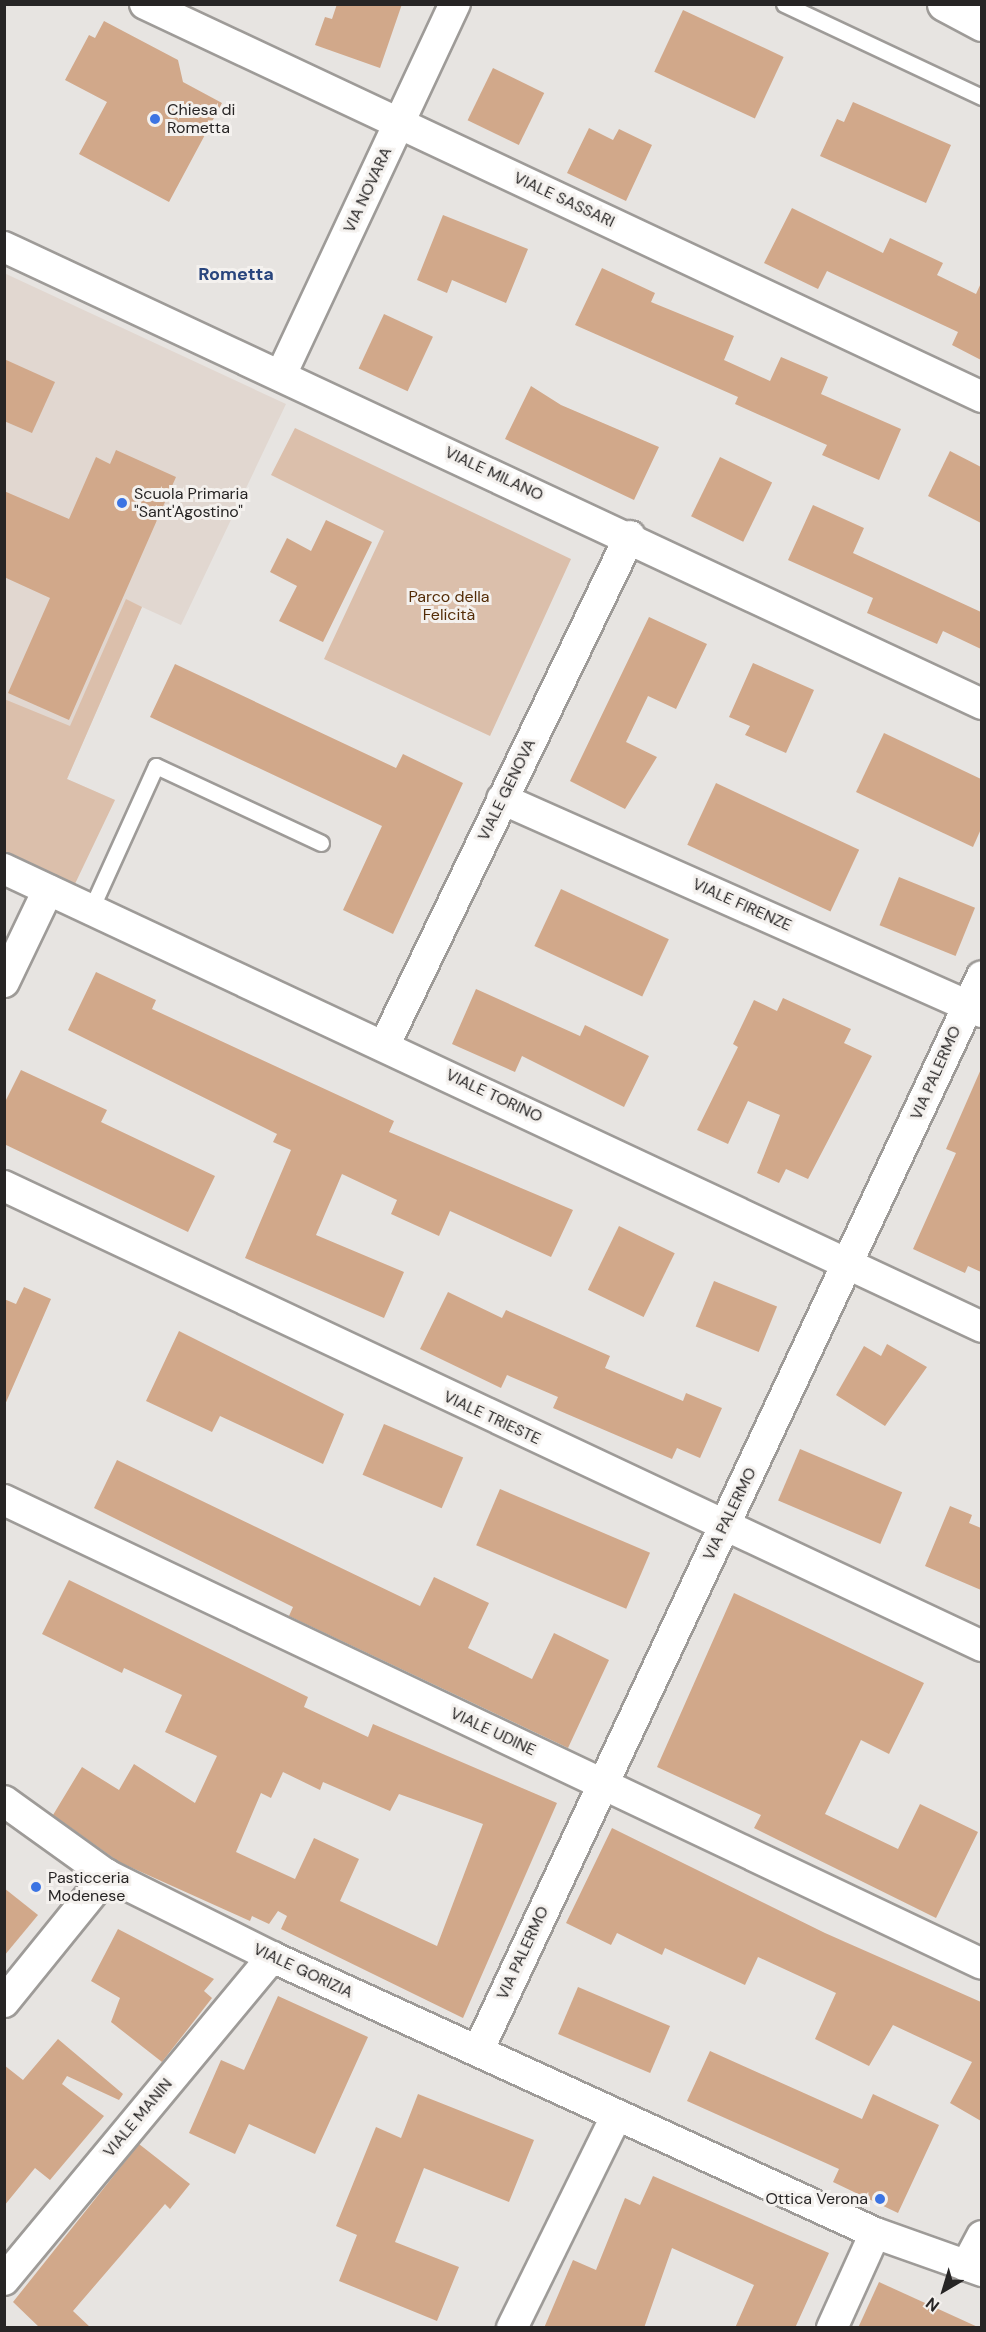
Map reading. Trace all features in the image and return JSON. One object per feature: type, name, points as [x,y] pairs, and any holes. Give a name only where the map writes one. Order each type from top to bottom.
[{"type":"main road","points":[[944,4],[981,24]]},
{"type":"street","name":"VIALE SASSARI","points":[[145,4],[981,396]]},
{"type":"street","name":"VIA NOVARA","points":[[281,375],[455,4]]},
{"type":"street","name":"VIALE MILANO","points":[[4,247],[630,536],[981,704]]},
{"type":"street","name":"VIALE GENOVA","points":[[385,1044],[630,536]]},
{"type":"street","name":"VIALE FIRENZE","points":[[502,799],[974,1008]]},
{"type":"street","name":"VIALE TORINO","points":[[4,869],[385,1044],[981,1328]]},
{"type":"street","points":[[4,982],[48,890]]},
{"type":"street","name":"VIA PALERMO","points":[[478,2051],[723,1528],[974,1008],[981,976]]},
{"type":"street","name":"VIALE TRIESTE","points":[[4,1186],[723,1528],[981,1646]]},
{"type":"street","name":"VIALE UDINE","points":[[4,1500],[981,1964]]},
{"type":"street","name":"VIALE GORIZIA","points":[[4,1801],[107,1875],[272,1957],[616,2117],[875,2233],[974,2269]]},
{"type":"street","points":[[4,2002],[107,1875]]},
{"type":"street","name":"VIALE MANIN","points":[[4,2280],[272,1957]]},
{"type":"street","points":[[512,2328],[616,2117]]},
{"type":"street","points":[[831,2328],[875,2233]]},
{"type":"street","points":[[974,2269],[981,2236]]},
{"type":"lane","points":[[784,4],[981,97]]},
{"type":"lane","points":[[91,909],[156,766],[321,843]]},
{"type":"shaded area","name":"Scuola Primaria \"Sant'Agostino\"","points":[[4,273],[286,404],[181,625],[142,607],[67,779],[115,800],[5,855]]},
{"type":"green space","name":"Parco della Felicità","points":[[295,428],[571,559],[490,736],[324,659],[384,531],[271,475]]},
{"type":"green space","points":[[126,599],[142,607],[67,779],[115,800],[73,888],[5,855],[4,699],[70,726]]},
{"type":"building","points":[[337,4],[402,4],[380,68],[315,45],[325,17],[332,19]]},
{"type":"building","points":[[683,10],[784,57],[755,119],[654,72]]},
{"type":"building","name":"Chiesa di Rometta","points":[[104,21],[178,60],[183,82],[222,103],[169,202],[79,154],[107,102],[65,80],[89,35],[95,38]]},
{"type":"building","points":[[493,68],[544,93],[519,145],[468,120]]},
{"type":"building","points":[[853,102],[951,145],[926,203],[820,156],[837,119],[844,122]]},
{"type":"building","points":[[589,128],[613,140],[619,129],[652,145],[626,201],[567,173]]},
{"type":"building","points":[[792,208],[883,253],[890,238],[943,263],[937,275],[976,294],[981,283],[981,360],[952,345],[958,332],[827,271],[818,289],[764,263]]},
{"type":"building","points":[[443,215],[528,249],[506,303],[452,280],[447,293],[417,280]]},
{"type":"building","points":[[602,268],[655,293],[651,302],[734,336],[724,360],[770,381],[781,357],[828,377],[821,394],[901,429],[879,480],[822,455],[827,445],[735,404],[738,397],[575,325]]},
{"type":"building","points":[[384,314],[433,337],[408,391],[359,368]]},
{"type":"building","points":[[4,359],[55,382],[32,433],[4,421]]},
{"type":"building","points":[[531,386],[561,405],[659,447],[634,500],[505,439]]},
{"type":"building","points":[[116,450],[176,477],[69,720],[8,693],[50,598],[4,577],[4,491],[69,519],[96,457],[110,464]]},
{"type":"building","points":[[950,451],[981,467],[981,523],[928,496]]},
{"type":"building","points":[[720,457],[772,482],[743,542],[691,516]]},
{"type":"building","points":[[813,505],[864,528],[853,553],[981,612],[981,649],[943,631],[937,644],[867,613],[873,598],[788,560]]},
{"type":"building","points":[[326,520],[372,542],[323,642],[279,621],[297,586],[270,572],[287,538],[311,551]]},
{"type":"building","points":[[649,617],[707,644],[676,709],[648,696],[626,742],[657,757],[625,809],[570,781]]},
{"type":"building","points":[[753,663],[814,690],[786,753],[745,735],[750,726],[729,717]]},
{"type":"building","points":[[175,664],[396,768],[403,754],[463,783],[393,934],[343,910],[382,826],[150,717]]},
{"type":"building","points":[[884,733],[981,779],[981,829],[973,847],[856,792]]},
{"type":"building","points":[[716,783],[859,850],[830,911],[687,845]]},
{"type":"building","points":[[899,877],[975,908],[956,956],[880,925]]},
{"type":"building","points":[[561,889],[669,939],[642,996],[534,946]]},
{"type":"building","points":[[96,972],[156,1000],[152,1009],[394,1121],[389,1132],[573,1210],[551,1257],[450,1211],[439,1236],[391,1214],[397,1200],[342,1174],[316,1235],[404,1272],[384,1318],[245,1258],[291,1150],[273,1142],[277,1134],[68,1030]]},
{"type":"building","points":[[476,989],[580,1036],[585,1025],[649,1056],[624,1107],[522,1056],[515,1072],[452,1044]]},
{"type":"building","points":[[783,998],[851,1029],[844,1043],[872,1056],[808,1179],[786,1169],[779,1183],[757,1173],[780,1115],[748,1101],[728,1144],[697,1130],[738,1047],[733,1044],[754,1000],[777,1011]]},
{"type":"building","points":[[981,1069],[981,1272],[968,1266],[965,1273],[913,1249],[956,1153],[946,1149]]},
{"type":"building","points":[[21,1070],[107,1110],[101,1122],[215,1176],[188,1232],[4,1144],[4,1104]]},
{"type":"building","points":[[619,1226],[675,1253],[644,1317],[588,1290]]},
{"type":"building","points":[[714,1281],[777,1306],[759,1352],[696,1326]]},
{"type":"building","points":[[24,1287],[51,1299],[4,1407],[4,1299],[16,1304]]},
{"type":"building","points":[[448,1292],[502,1318],[506,1310],[610,1356],[605,1368],[683,1401],[686,1393],[722,1408],[700,1458],[677,1448],[672,1459],[553,1408],[558,1397],[507,1375],[501,1388],[420,1349]]},
{"type":"building","points":[[179,1331],[344,1414],[323,1464],[220,1416],[212,1432],[146,1401]]},
{"type":"building","points":[[887,1344],[927,1367],[885,1426],[836,1395],[864,1346],[881,1356]]},
{"type":"building","points":[[384,1424],[463,1458],[442,1508],[363,1475]]},
{"type":"building","points":[[800,1449],[902,1492],[880,1544],[778,1501]]},
{"type":"building","points":[[117,1460],[420,1606],[434,1577],[489,1603],[468,1648],[532,1679],[554,1633],[609,1660],[568,1748],[289,1616],[293,1607],[94,1508]]},
{"type":"building","points":[[500,1489],[650,1553],[626,1609],[476,1545]]},
{"type":"building","points":[[950,1506],[972,1515],[969,1523],[981,1528],[981,1590],[925,1566]]},
{"type":"building","points":[[69,1580],[308,1697],[304,1707],[368,1737],[373,1724],[557,1803],[463,2018],[281,1929],[287,1916],[278,1911],[269,1924],[252,1916],[250,1921],[119,1862],[53,1815],[82,1767],[119,1790],[134,1764],[195,1803],[217,1756],[165,1732],[182,1695],[124,1668],[122,1673],[42,1634]],"holes":[[[283,1772],[320,1790],[323,1782],[390,1811],[399,1794],[483,1824],[437,1946],[340,1901],[359,1859],[314,1838],[295,1879],[236,1852],[261,1793],[271,1798]]]},
{"type":"building","points":[[734,1593],[924,1683],[889,1754],[861,1740],[825,1814],[898,1849],[920,1804],[978,1832],[936,1918],[754,1828],[761,1815],[657,1767]]},
{"type":"building","points":[[612,1828],[825,1933],[981,2002],[981,2121],[950,2103],[972,2062],[893,2025],[869,2066],[815,2039],[836,1993],[758,1957],[745,1985],[665,1948],[662,1955],[617,1933],[611,1945],[566,1923]]},
{"type":"building","points":[[4,1888],[38,1915],[4,1956]]},
{"type":"building","points":[[118,1929],[214,1979],[204,1991],[212,1998],[162,2062],[111,2022],[120,1998],[91,1981]]},
{"type":"building","points":[[578,1987],[670,2026],[650,2073],[558,2034]]},
{"type":"building","points":[[278,1996],[368,2037],[315,2154],[249,2124],[235,2154],[189,2133],[221,2060],[244,2070]]},
{"type":"building","points":[[58,2039],[123,2094],[119,2100],[67,2076],[62,2084],[104,2116],[50,2180],[35,2168],[4,2206],[4,2065],[23,2080]]},
{"type":"building","points":[[710,2051],[862,2119],[873,2094],[939,2125],[898,2213],[833,2182],[839,2169],[687,2101]]},
{"type":"building","points":[[418,2094],[534,2140],[509,2202],[424,2168],[395,2242],[459,2267],[437,2321],[339,2281],[357,2235],[336,2226],[376,2127],[401,2138]]},
{"type":"building","points":[[139,2144],[190,2184],[170,2209],[165,2204],[73,2311],[91,2328],[40,2328],[13,2302]]},
{"type":"building","points":[[653,2176],[829,2253],[795,2328],[735,2328],[754,2285],[672,2248],[644,2328],[544,2328],[573,2260],[596,2270],[625,2198],[640,2205]]},
{"type":"building","points":[[879,2282],[980,2328],[858,2328]]},
{"type":"place","name":"Chiesa di Rometta","points":[[155,119]]},
{"type":"place","name":"Scuola Primaria \"Sant'Agostino\"","points":[[122,503]]},
{"type":"place","name":"Pasticceria Modenese","points":[[36,1887]]},
{"type":"place","name":"Ottica Verona","points":[[880,2199]]},
{"type":"district","name":"Rometta","points":[[236,274]]}]
